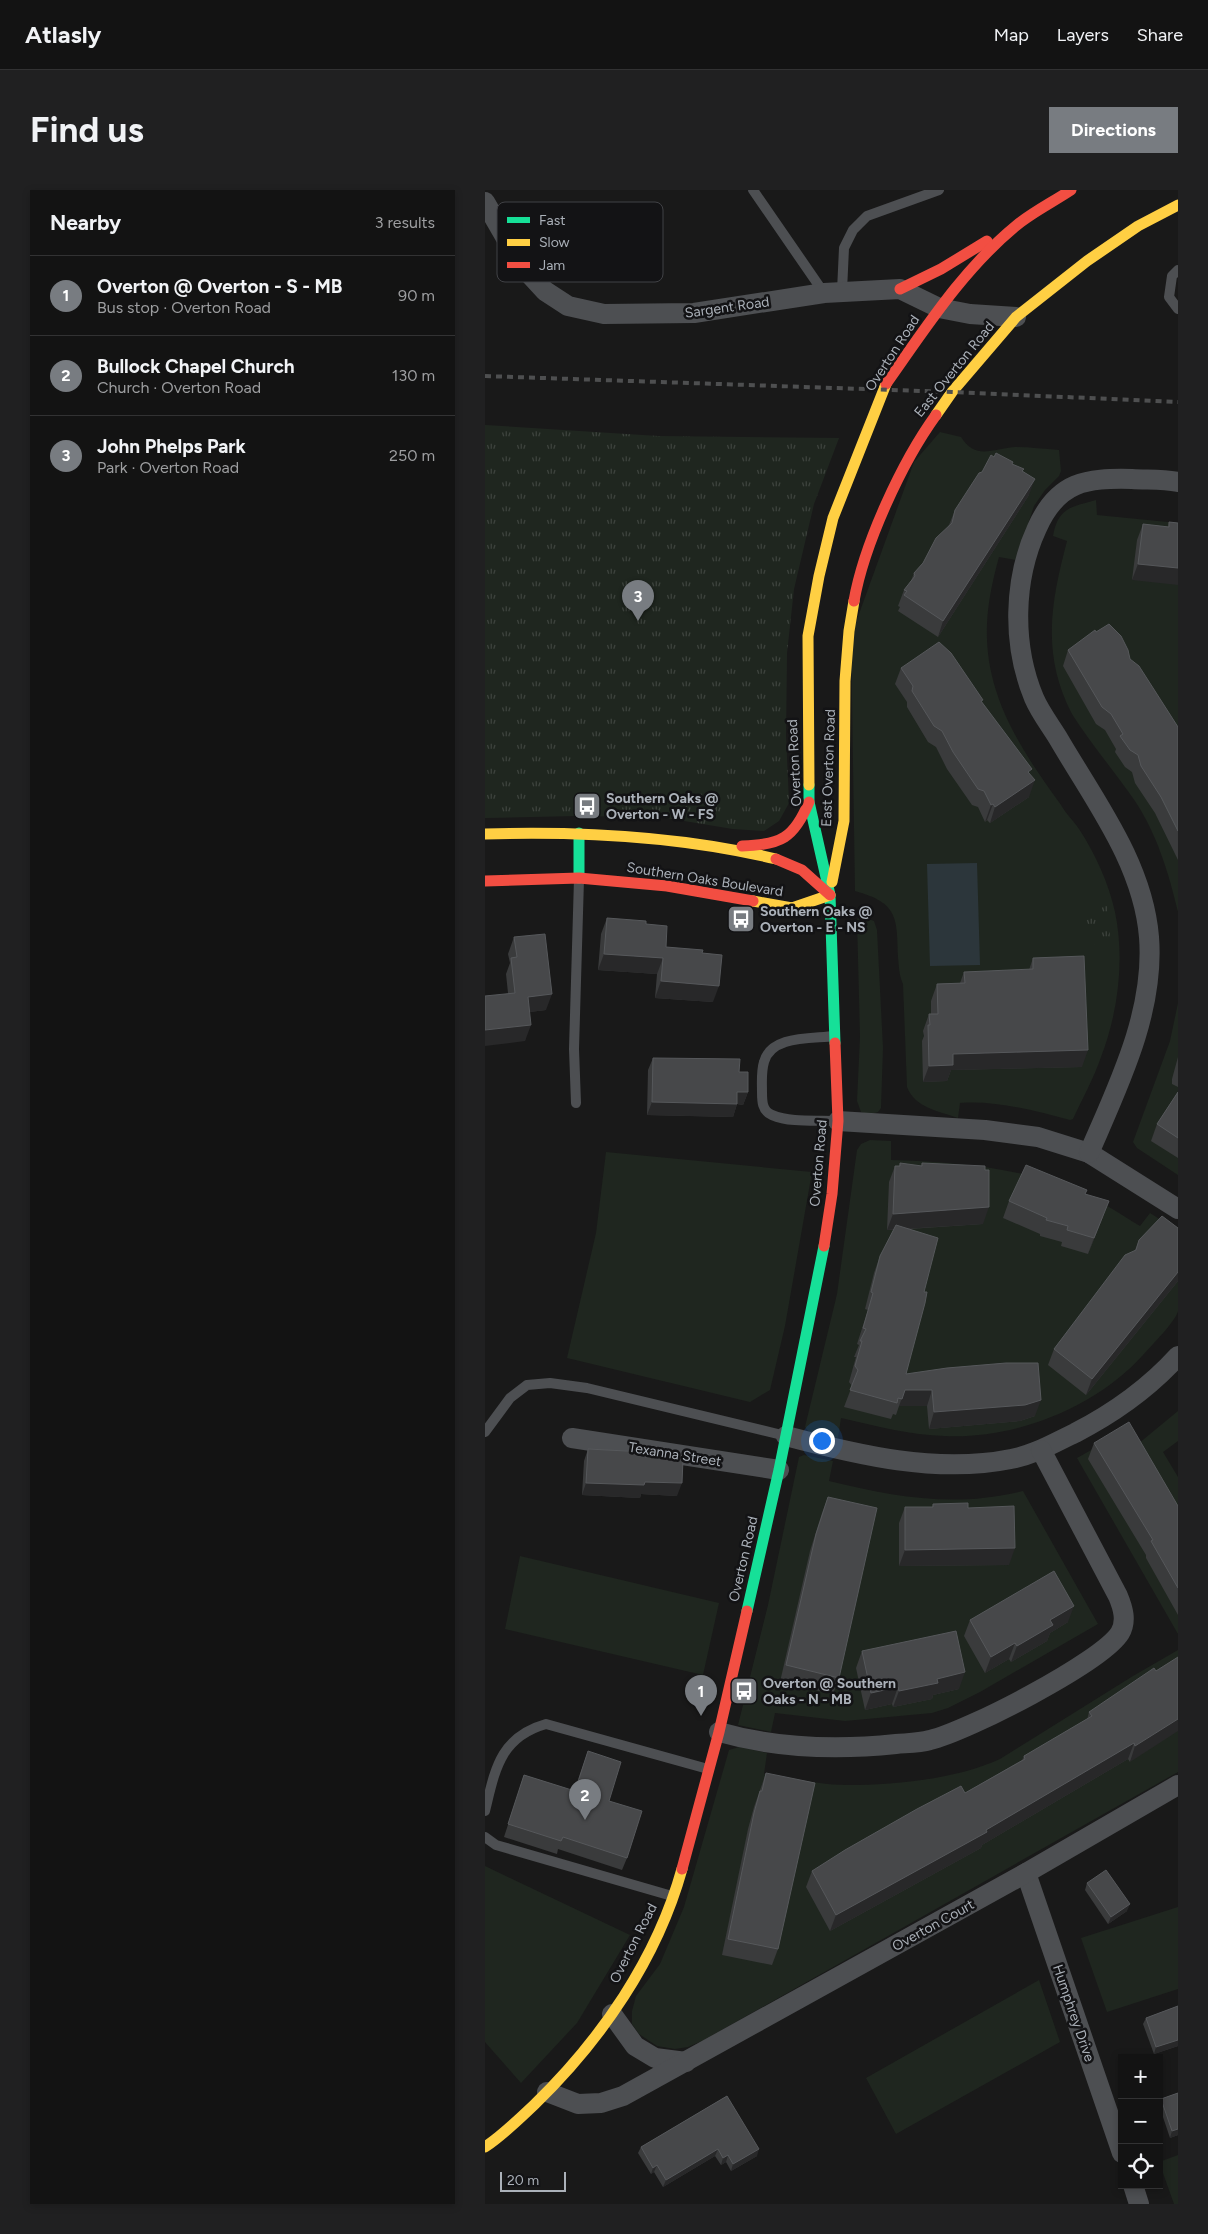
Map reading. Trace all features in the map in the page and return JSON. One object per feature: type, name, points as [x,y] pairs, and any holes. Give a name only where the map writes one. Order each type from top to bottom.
[{"type":"street","name":"Overton Road","points":[[485,2147],[500,2137],[547,2092],[579,2057],[612,2014],[650,1951],[674,1896],[719,1732],[779,1470],[820,1268],[832,1194],[838,1121],[830,895],[809,802],[807,710],[808,636],[819,576],[833,518],[882,390],[939,308],[982,258],[1017,224],[1071,190]]},
{"type":"street","name":"Sargent Road","points":[[485,202],[497,223]]},
{"type":"street","name":"East Overton Road","points":[[830,895],[843,821],[845,682],[849,631],[857,586],[881,517],[925,430],[952,392],[1016,317],[1087,261],[1138,226],[1178,205]]},
{"type":"street","points":[[900,289],[941,269],[1017,224]]},
{"type":"street","name":"Sargent Road","points":[[537,282],[545,291],[569,306],[604,314],[694,314],[833,292],[900,289],[939,308],[970,314],[1016,317]]},
{"type":"street","points":[[1089,1152],[1138,1030],[1148,971],[1149,937],[1145,915],[1127,856],[1035,699],[1022,661],[1018,616],[1021,576],[1031,540],[1044,511],[1077,484],[1101,479],[1178,482]]},
{"type":"street","points":[[712,845],[757,846],[779,840],[797,827],[809,802]]},
{"type":"street","points":[[579,833],[579,878]]},
{"type":"street","name":"Southern Oaks Boulevard","points":[[485,834],[579,833],[712,845],[767,857],[799,867],[830,895],[791,908],[667,886],[579,878],[485,882]]},
{"type":"street","points":[[838,1121],[985,1130],[1038,1137],[1089,1152],[1178,1209]]},
{"type":"street","points":[[786,1436],[889,1458],[939,1465],[972,1464],[1013,1459],[1041,1450],[1089,1426],[1123,1406],[1155,1381],[1178,1356]]},
{"type":"street","name":"Texanna Street","points":[[572,1438],[779,1470]]},
{"type":"street","points":[[719,1732],[748,1739],[803,1746],[875,1746],[930,1740],[983,1721],[1034,1693],[1110,1645],[1121,1631],[1125,1614],[1118,1596],[1041,1450]]},
{"type":"street","name":"Overton Court","points":[[547,2092],[578,2104],[601,2103],[623,2096],[1026,1873],[1178,1785]]},
{"type":"street","name":"Humphrey Drive","points":[[1026,1873],[1119,2144]]},
{"type":"street","points":[[612,2014],[635,2046],[655,2058],[686,2062]]},
{"type":"street","points":[[1134,2189],[1139,2204]]},
{"type":"lane","points":[[753,190],[833,292]]},
{"type":"lane","points":[[833,292],[845,248],[853,230],[867,216],[939,190]]},
{"type":"lane","points":[[1178,270],[1172,276],[1169,297],[1178,309]]},
{"type":"lane","points":[[576,1103],[574,1049],[579,878]]},
{"type":"lane","points":[[835,1036],[788,1041],[772,1048],[764,1062],[762,1103],[765,1111],[771,1115],[792,1119],[838,1121]]},
{"type":"lane","points":[[485,1432],[510,1398],[527,1385],[550,1383],[587,1388],[786,1436]]},
{"type":"lane","points":[[485,1811],[496,1767],[516,1737],[531,1728],[546,1724],[709,1770]]},
{"type":"lane","points":[[485,1837],[496,1845],[674,1896]]},
{"type":"green space","points":[[485,425],[658,436],[839,438],[814,504],[794,589],[787,653],[786,735],[789,803],[779,821],[764,831],[733,829],[660,817],[485,818]]},
{"type":"green space","points":[[940,432],[961,437],[973,449],[979,451],[1016,447],[1059,450],[1061,471],[1034,506],[1016,560],[999,557],[991,590],[987,624],[988,650],[992,674],[1008,720],[1032,764],[1091,848],[1101,869],[1115,912],[1119,948],[1116,1004],[1107,1040],[1095,1073],[1073,1119],[1070,1120],[1015,1107],[974,1102],[960,1103],[958,1118],[928,1108],[916,1100],[907,1087],[903,984],[899,971],[895,922],[887,907],[880,901],[855,891],[851,636],[914,462]]},
{"type":"green space","points":[[1096,500],[1097,515],[1178,523],[1178,912],[1171,883],[1150,827],[1135,801],[1072,714],[1062,692],[1056,670],[1052,628],[1053,607],[1067,541],[1053,536],[1055,526],[1058,519],[1067,510]]},
{"type":"green space","points":[[1095,901],[1107,906],[1110,937],[1102,946],[1091,942],[1082,926],[1083,908]]},
{"type":"green space","points":[[861,916],[874,921],[877,930],[883,1048],[881,1108],[878,1112],[868,1115],[861,1112],[857,1101],[860,1037],[857,919]]},
{"type":"green space","points":[[1178,1003],[1178,1175],[1137,1148],[1133,1142],[1170,1041]]},
{"type":"green space","points":[[870,1140],[891,1141],[891,1160],[939,1162],[986,1167],[1010,1171],[1057,1184],[1095,1199],[1140,1226],[1150,1213],[1178,1231],[1178,1311],[1176,1315],[1168,1327],[1124,1374],[1078,1405],[1026,1426],[972,1436],[945,1436],[906,1432],[841,1418],[838,1438],[809,1432],[805,1427],[837,1294],[857,1150],[861,1144]]},
{"type":"green space","points":[[606,1152],[812,1172],[785,1326],[770,1390],[750,1402],[567,1358],[596,1233]]},
{"type":"green space","points":[[1178,1411],[1178,1441],[1163,1452],[1178,1477],[1178,1634],[1077,1458],[1125,1431],[1138,1444]]},
{"type":"green space","points":[[804,1455],[833,1461],[829,1481],[902,1496],[949,1500],[998,1496],[1023,1491],[1098,1624],[980,1692],[948,1708],[932,1713],[845,1721],[775,1713],[771,1732],[738,1725],[768,1605],[799,1457]]},
{"type":"green space","points":[[520,1556],[719,1603],[703,1675],[505,1629]]},
{"type":"green space","points":[[1178,1650],[1178,1772],[704,2040],[688,2047],[675,2049],[657,2046],[639,2034],[632,2024],[632,2011],[636,1996],[660,1964],[684,1907],[729,1750],[739,1747],[767,1753],[764,1774],[827,1784],[885,1784],[925,1780],[965,1772],[1000,1759]]},
{"type":"green space","points":[[485,1866],[630,1935],[577,2023],[521,2083],[485,2042]]},
{"type":"green space","points":[[1178,1907],[1178,1989],[1107,2012],[1081,1938]]},
{"type":"green space","points":[[1039,1980],[1060,2042],[896,2134],[866,2078]]},
{"type":"green space","points":[[1178,2155],[1178,2204],[1174,2204],[1163,2173],[1163,2161]]},
{"type":"shaded area","points":[[977,863],[980,965],[930,966],[927,864]]},
{"type":"building","points":[[996,453],[1013,462],[1012,464],[1024,469],[1022,471],[1035,479],[943,621],[904,595],[907,591],[904,590],[915,576],[914,573],[923,563],[936,538],[952,523],[955,510],[979,473],[982,472],[991,455],[994,457]]},
{"type":"building","points":[[1169,522],[1178,523],[1178,568],[1138,564],[1143,524],[1169,527]]},
{"type":"building","points":[[1109,624],[1121,636],[1130,659],[1139,666],[1178,727],[1178,831],[1161,797],[1141,766],[1138,755],[1130,750],[1120,736],[1123,734],[1111,714],[1102,707],[1068,650],[1095,630],[1096,632]]},
{"type":"building","points":[[939,642],[951,653],[983,700],[981,701],[1032,769],[1028,772],[1035,780],[995,807],[993,804],[991,805],[984,791],[978,789],[953,752],[942,731],[934,726],[912,691],[913,686],[901,668]]},
{"type":"building","points":[[607,918],[646,921],[646,924],[667,926],[666,947],[703,950],[702,953],[722,955],[719,986],[661,981],[663,958],[604,954]]},
{"type":"building","points":[[545,934],[552,994],[528,997],[531,1025],[485,1030],[485,996],[515,993],[511,958],[517,957],[514,937]]},
{"type":"building","points":[[1084,956],[1088,1050],[953,1054],[953,1065],[929,1066],[929,1014],[938,1014],[937,984],[965,983],[964,972],[1033,969],[1033,958]]},
{"type":"building","points":[[653,1058],[740,1059],[739,1072],[748,1072],[748,1092],[737,1092],[737,1104],[652,1102]]},
{"type":"building","points":[[1178,1092],[1178,1138],[1157,1124]]},
{"type":"building","points":[[900,1163],[922,1166],[922,1163],[985,1166],[985,1170],[989,1170],[989,1207],[893,1214],[895,1166],[900,1166]]},
{"type":"building","points":[[1026,1165],[1087,1190],[1085,1194],[1109,1201],[1094,1238],[1067,1230],[1068,1226],[1046,1220],[1047,1218],[1009,1201]]},
{"type":"building","points":[[1162,1216],[1178,1228],[1178,1272],[1092,1379],[1054,1349],[1125,1255],[1136,1250],[1139,1240]]},
{"type":"building","points":[[896,1225],[938,1238],[924,1292],[927,1292],[925,1303],[906,1374],[1006,1363],[1038,1363],[1041,1400],[1025,1405],[934,1412],[932,1390],[905,1390],[902,1399],[898,1398],[897,1403],[850,1390],[858,1370],[855,1366],[862,1341],[860,1341],[866,1329],[863,1328],[873,1293],[871,1292],[880,1256]]},
{"type":"building","points":[[1129,1422],[1178,1506],[1178,1588],[1151,1541],[1153,1540],[1094,1443]]},
{"type":"building","points":[[588,1449],[645,1452],[645,1457],[683,1459],[682,1483],[645,1482],[644,1485],[586,1483]]},
{"type":"building","points":[[828,1497],[877,1508],[839,1678],[786,1665],[816,1534]]},
{"type":"building","points":[[968,1503],[968,1508],[1014,1506],[1015,1548],[905,1550],[905,1507],[933,1507],[933,1504]]},
{"type":"building","points":[[1054,1571],[1074,1606],[1050,1620],[1053,1625],[1017,1646],[1015,1643],[991,1657],[970,1620]]},
{"type":"building","points":[[956,1631],[965,1672],[937,1679],[938,1683],[899,1691],[898,1687],[871,1693],[862,1651]]},
{"type":"building","points":[[1178,1657],[1178,1719],[1135,1746],[1134,1743],[986,1830],[987,1832],[836,1915],[812,1871],[917,1809],[961,1786],[965,1793],[1025,1759],[1024,1756],[1092,1716],[1089,1712],[1154,1668],[1156,1671]]},
{"type":"building","points":[[588,1751],[621,1762],[609,1801],[642,1811],[627,1858],[563,1837],[561,1841],[508,1824],[524,1775],[575,1791]]},
{"type":"building","points":[[766,1773],[815,1783],[778,1949],[728,1939],[754,1813]]},
{"type":"building","points":[[1106,1870],[1130,1904],[1111,1917],[1087,1883]]},
{"type":"building","points":[[1178,2006],[1178,2040],[1156,2047],[1146,2018]]},
{"type":"building","points":[[1178,2093],[1178,2129],[1172,2131],[1163,2105],[1163,2098]]},
{"type":"building","points":[[727,2096],[759,2149],[733,2164],[728,2155],[723,2158],[718,2149],[666,2180],[657,2165],[653,2168],[641,2147]]},
{"type":"railway","points":[[485,376],[952,392],[1178,402]]},
{"type":"traffic: fast","points":[[809,785],[809,802],[830,895],[835,1043]]},
{"type":"traffic: fast","points":[[579,833],[579,878]]},
{"type":"traffic: fast","points":[[747,1611],[779,1470],[824,1246]]},
{"type":"traffic: slow","points":[[936,415],[952,392],[1016,317],[1087,261],[1138,226],[1178,205]]},
{"type":"traffic: slow","points":[[809,785],[808,636],[819,576],[833,518],[886,384]]},
{"type":"traffic: slow","points":[[832,882],[844,821],[845,681],[849,631],[854,601]]},
{"type":"traffic: slow","points":[[485,834],[558,833],[668,840],[740,851],[776,859]]},
{"type":"traffic: slow","points":[[753,901],[792,908],[830,895]]},
{"type":"traffic: slow","points":[[485,2147],[516,2122],[559,2080],[604,2025],[624,1996],[658,1935],[682,1869]]},
{"type":"traffic: jam","points":[[886,384],[946,300],[997,242],[1036,211],[1071,190]]},
{"type":"traffic: jam","points":[[900,289],[941,269],[987,241]]},
{"type":"traffic: jam","points":[[854,601],[866,554],[886,504],[910,456],[936,415]]},
{"type":"traffic: jam","points":[[742,846],[767,844],[785,837],[798,824],[809,802]]},
{"type":"traffic: jam","points":[[776,859],[802,870],[830,895]]},
{"type":"traffic: jam","points":[[485,881],[579,878],[667,886],[753,901]]},
{"type":"traffic: jam","points":[[824,1246],[832,1194],[838,1121],[835,1043]]},
{"type":"traffic: jam","points":[[682,1869],[719,1732],[747,1611]]},
{"type":"place","name":"John Phelps Park","points":[[638,621]]},
{"type":"place","name":"Southern Oaks @ Overton - W - FS","points":[[587,806]]},
{"type":"place","name":"Southern Oaks @ Overton - E - NS","points":[[741,919]]},
{"type":"place","name":"Overton @ Southern Oaks - N - MB","points":[[744,1691]]},
{"type":"place","name":"Overton @ Overton - S - MB","points":[[701,1716]]},
{"type":"place","name":"Bullock Chapel Church","points":[[585,1820]]}]
